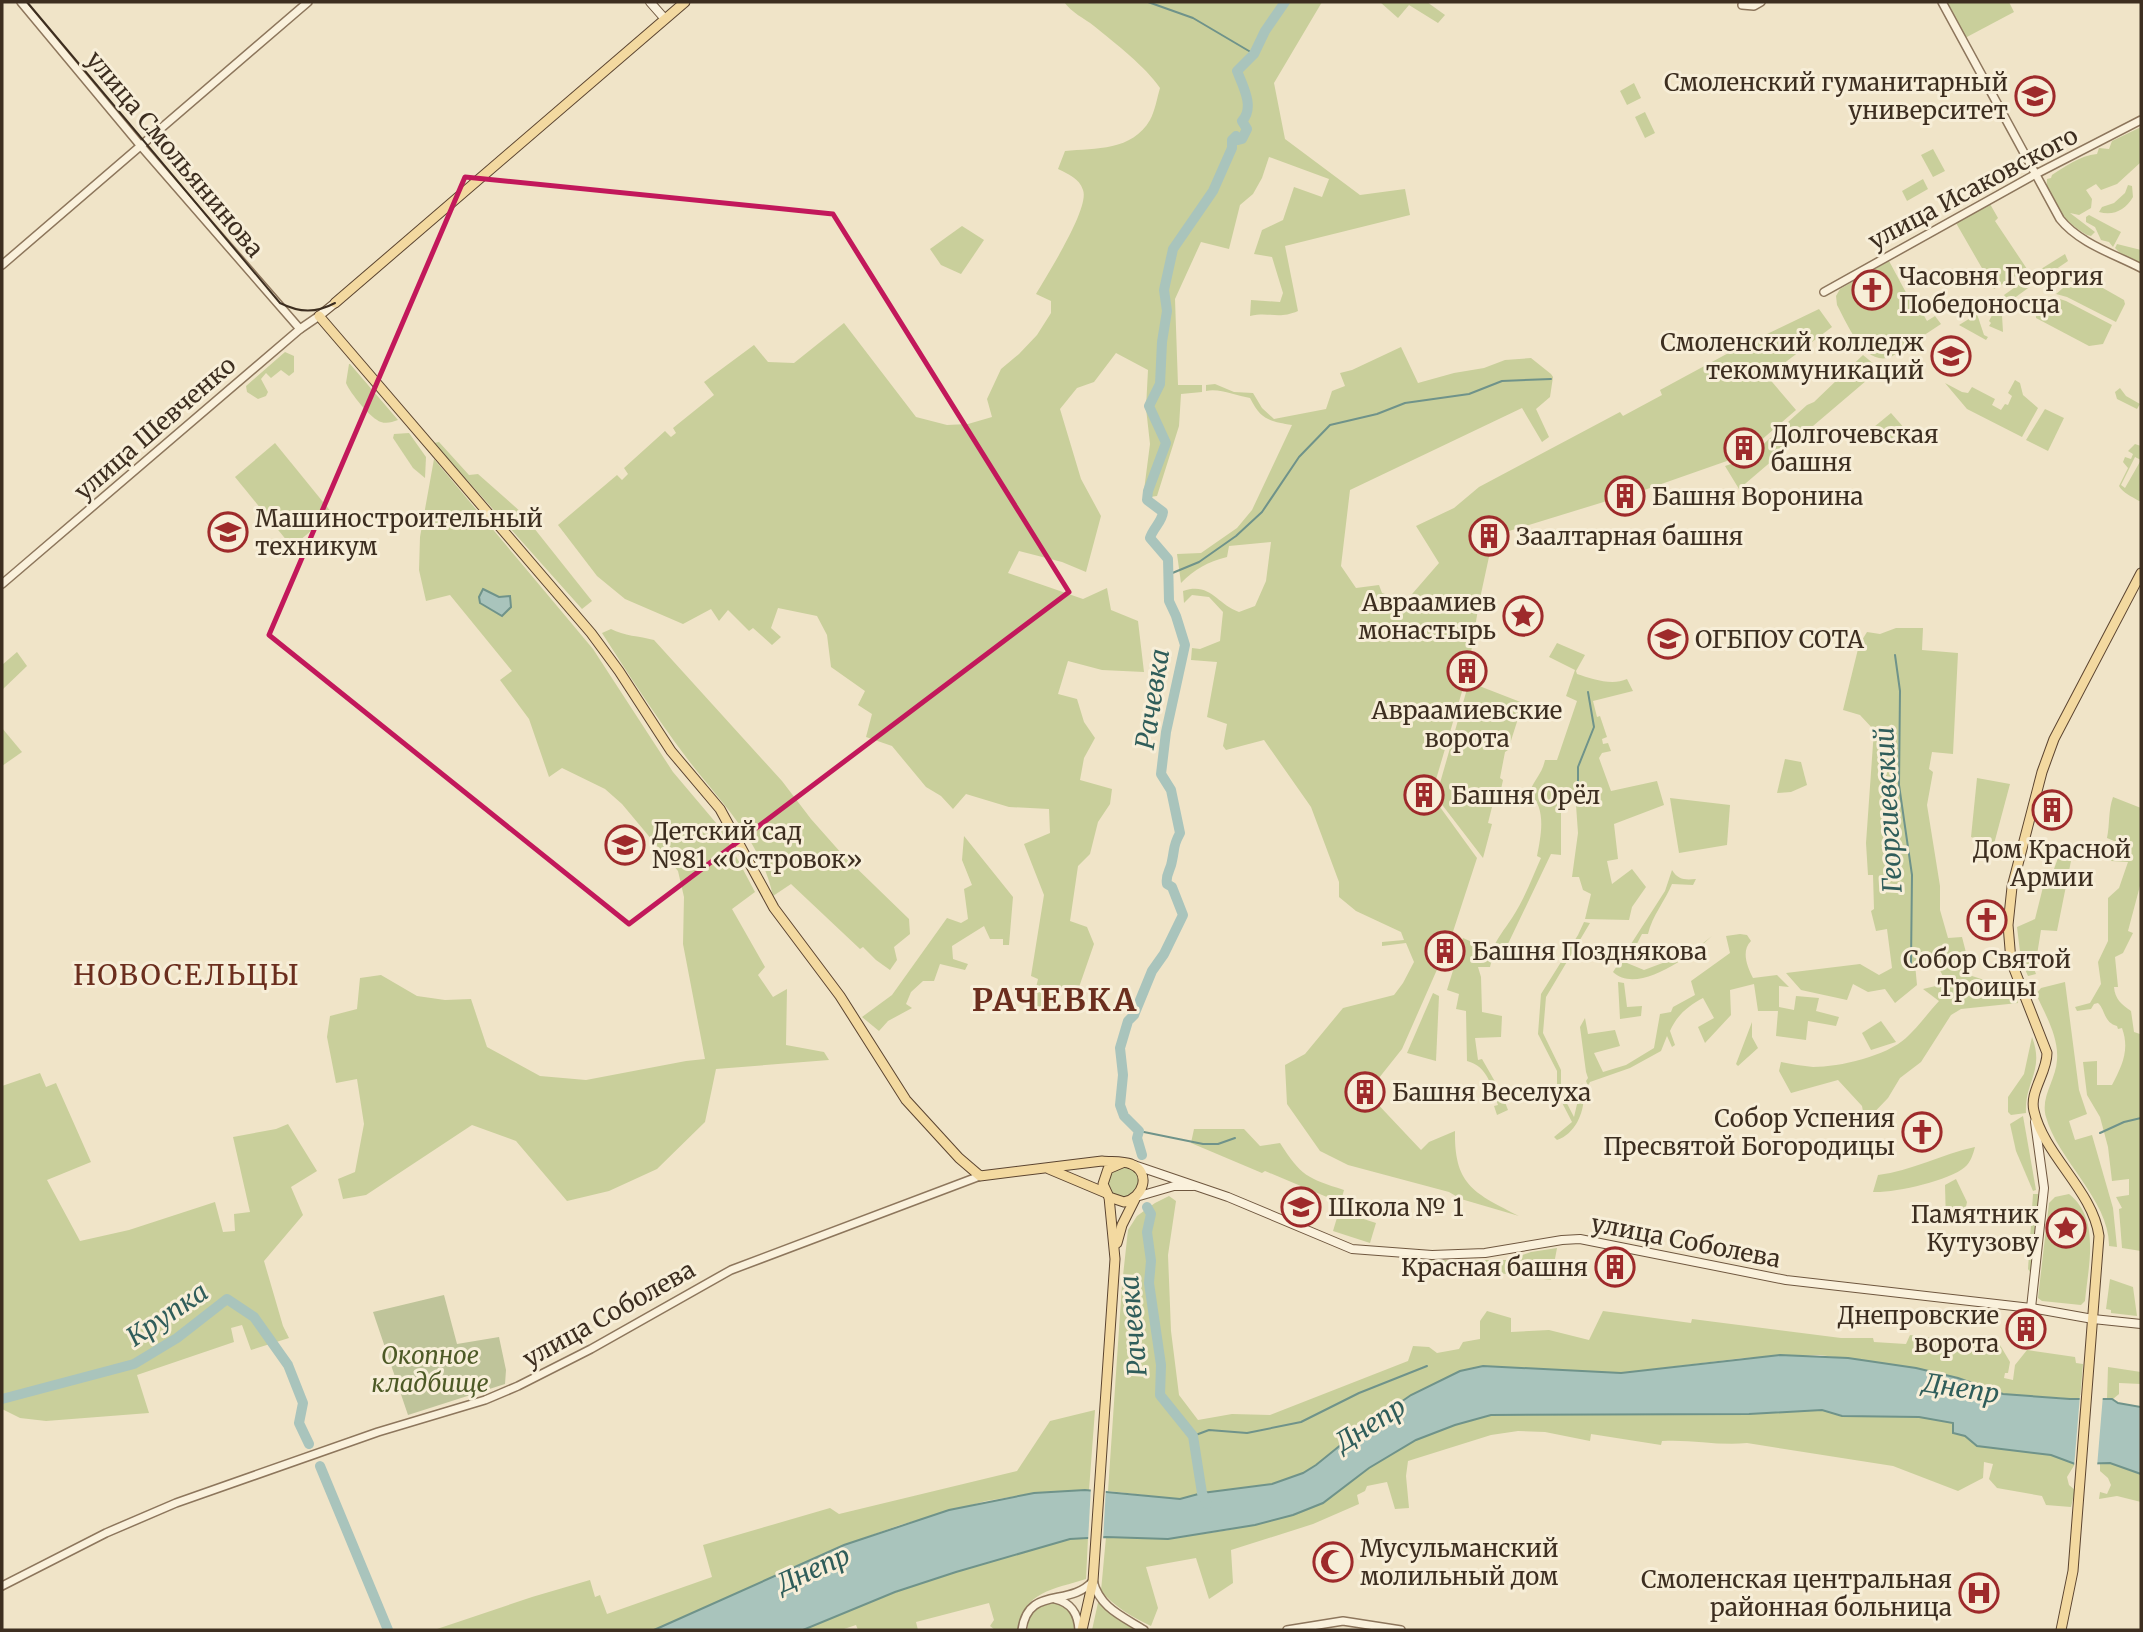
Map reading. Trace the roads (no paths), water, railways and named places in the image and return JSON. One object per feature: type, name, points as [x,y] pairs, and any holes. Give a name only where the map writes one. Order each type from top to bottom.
[{"type":"main road","points":[[650,2],[665,19]]},
{"type":"main road","points":[[335,303],[685,2]]},
{"type":"main road","name":"улица Шевченко","points":[[319,316],[335,303]]},
{"type":"main road","points":[[319,316],[591,633],[671,751],[720,809],[774,908],[840,996],[906,1100],[959,1158],[980,1176]]},
{"type":"main road","points":[[2031,1308],[2044,1188],[2034,1099],[2047,1054],[2011,961],[2008,925],[2012,887],[2042,772],[2054,739],[2141,573]]},
{"type":"main road","points":[[2034,1112],[2042,1131],[2090,1209],[2097,1226],[2099,1242],[2073,1571],[2061,1630]]},
{"type":"main road","name":"улица Соболева","points":[[980,1176],[1102,1161],[1125,1163],[1200,1186],[1352,1249],[1432,1255],[1485,1253],[1580,1239],[1786,1280],[2031,1308],[2141,1324]]},
{"type":"main road","points":[[1081,1630],[1093,1581],[1115,1259],[1122,1225],[1135,1198],[1142,1190],[1142,1178],[1138,1170],[1125,1163],[1115,1165],[1106,1173],[1104,1184],[1108,1195],[1115,1259]]},
{"type":"main road","points":[[1044,1167],[1124,1202],[1135,1198]]},
{"type":"main road","name":"улица Соболева","points":[[1135,1198],[1174,1186],[1200,1186]]},
{"type":"street","name":"улица Смольянинова","points":[[21,2],[300,329]]},
{"type":"street","points":[[2,265],[307,2]]},
{"type":"street","points":[[1745,2],[1742,5],[1754,6],[1761,2]]},
{"type":"street","points":[[1942,2],[2060,219],[2068,229],[2084,239],[2141,268]]},
{"type":"street","name":"улица Исаковского","points":[[1824,292],[2034,175],[2141,120]]},
{"type":"street","name":"улица Шевченко","points":[[2,584],[300,329],[319,316]]},
{"type":"street","name":"улица Соболева","points":[[2,1586],[106,1533],[176,1503],[378,1432],[485,1400],[591,1349],[731,1270],[980,1176]]},
{"type":"street","points":[[1022,1630],[1030,1609],[1045,1599],[1078,1592],[1093,1581],[1097,1595],[1106,1606],[1144,1630]]},
{"type":"street","points":[[1055,1599],[1073,1608],[1081,1630]]},
{"type":"street","points":[[1287,1630],[1343,1621],[1401,1630]]},
{"type":"water","points":[[483,589],[499,597],[510,596],[511,607],[502,616],[480,603],[479,597]]},
{"type":"water","name":"Днепр","points":[[1780,1355],[1848,1358],[1916,1368],[1958,1378],[2003,1394],[2112,1399],[2118,1403],[2141,1407],[2141,1474],[2110,1463],[2075,1464],[2051,1455],[1977,1446],[1965,1436],[1953,1433],[1953,1423],[1919,1417],[1842,1416],[1822,1410],[1749,1414],[1491,1415],[1416,1440],[1369,1468],[1323,1503],[1293,1515],[1255,1525],[1168,1539],[1070,1539],[895,1592],[803,1630],[654,1630],[844,1545],[949,1510],[1034,1493],[1085,1490],[1180,1499],[1202,1493],[1272,1484],[1303,1473],[1411,1395],[1460,1371],[1483,1366],[1621,1373]]},
{"type":"waterway","points":[[1148,2],[1193,18],[1254,54]]},
{"type":"waterway","name":"Рачевка","points":[[1142,1155],[1137,1138],[1139,1131],[1124,1116],[1120,1105],[1123,1075],[1120,1048],[1128,1021],[1134,1015],[1152,971],[1164,954],[1183,915],[1172,887],[1167,884],[1175,844],[1180,833],[1171,790],[1161,774],[1166,732],[1185,645],[1169,601],[1168,559],[1150,538],[1163,512],[1147,500],[1148,491],[1166,443],[1149,406],[1160,384],[1167,311],[1164,290],[1173,249],[1213,191],[1232,148],[1232,140],[1236,136],[1238,140],[1242,139],[1247,129],[1242,121],[1248,110],[1247,97],[1237,71],[1254,54],[1265,31],[1285,2]]},
{"type":"waterway","points":[[1170,574],[1199,562],[1236,536],[1262,512],[1299,457],[1330,425],[1377,414],[1405,403],[1469,394],[1502,381],[1551,379]]},
{"type":"waterway","name":"Георгиевский","points":[[1895,655],[1900,691],[1899,785],[1912,875],[1911,963]]},
{"type":"waterway","points":[[1578,803],[1578,767],[1594,727],[1588,692]]},
{"type":"waterway","points":[[2100,1133],[2141,1118]]},
{"type":"waterway","points":[[1139,1131],[1203,1144],[1218,1144],[1235,1138]]},
{"type":"waterway","name":"Рачевка","points":[[1147,1207],[1151,1214],[1147,1232],[1151,1261],[1149,1283],[1161,1365],[1160,1395],[1193,1436],[1202,1493],[1207,1504]]},
{"type":"waterway","name":"Крупка","points":[[2,1399],[134,1364],[177,1338],[227,1299],[254,1317],[288,1365],[303,1403],[299,1423],[309,1444]]},
{"type":"waterway","name":"Днепр","points":[[1193,1436],[1209,1430],[1247,1433],[1301,1422],[1359,1393],[1427,1366]]},
{"type":"waterway","name":"Крупка","points":[[320,1466],[388,1630]]},
{"type":"tram line","points":[[27,2],[280,303],[294,309],[308,310],[321,309],[335,303]]},
{"type":"place","name":"Смоленский гуманитарный университет","points":[[2035,96]]},
{"type":"place","name":"Часовня Георгия Победоносца","points":[[1872,290]]},
{"type":"place","name":"Смоленский колледж текоммуникаций","points":[[1951,356]]},
{"type":"place","name":"Долгочевская башня","points":[[1744,448]]},
{"type":"place","name":"Башня Воронина","points":[[1625,496]]},
{"type":"place","name":"Машиностроительный техникум","points":[[228,532]]},
{"type":"place","name":"Заалтарная башня","points":[[1489,536]]},
{"type":"place","name":"Авраамиев монастырь","points":[[1523,616]]},
{"type":"place","name":"ОГБПОУ СОТА","points":[[1668,639]]},
{"type":"place","name":"Авраамиевские ворота","points":[[1467,671]]},
{"type":"place","name":"Башня Орёл","points":[[1424,795]]},
{"type":"place","name":"Дом Красной Армии","points":[[2052,810]]},
{"type":"place","name":"Детский сад №81 «Островок»","points":[[625,845]]},
{"type":"place","name":"Собор Святой Троицы","points":[[1987,920]]},
{"type":"place","name":"Башня Позднякова","points":[[1445,951]]},
{"type":"place","name":"Башня Веселуха","points":[[1365,1092]]},
{"type":"place","name":"Собор Успения Пресвятой Богородицы","points":[[1922,1132]]},
{"type":"place","name":"Школа № 1","points":[[1301,1207]]},
{"type":"place","name":"Памятник Кутузову","points":[[2066,1228]]},
{"type":"place","name":"Красная башня","points":[[1615,1267]]},
{"type":"place","name":"Днепровские ворота","points":[[2026,1329]]},
{"type":"place","name":"Мусульманский молильный дом","points":[[1333,1562]]},
{"type":"place","name":"Смоленская центральная районная больница","points":[[1979,1593]]},
{"type":"district","name":"НОВОСЕЛЬЦЫ","points":[[187,975]]},
{"type":"district","name":"РАЧЕВКА","points":[[1055,1000]]},
{"type":"park label","name":"Окопное кладбище","points":[[430,1369]]}]
